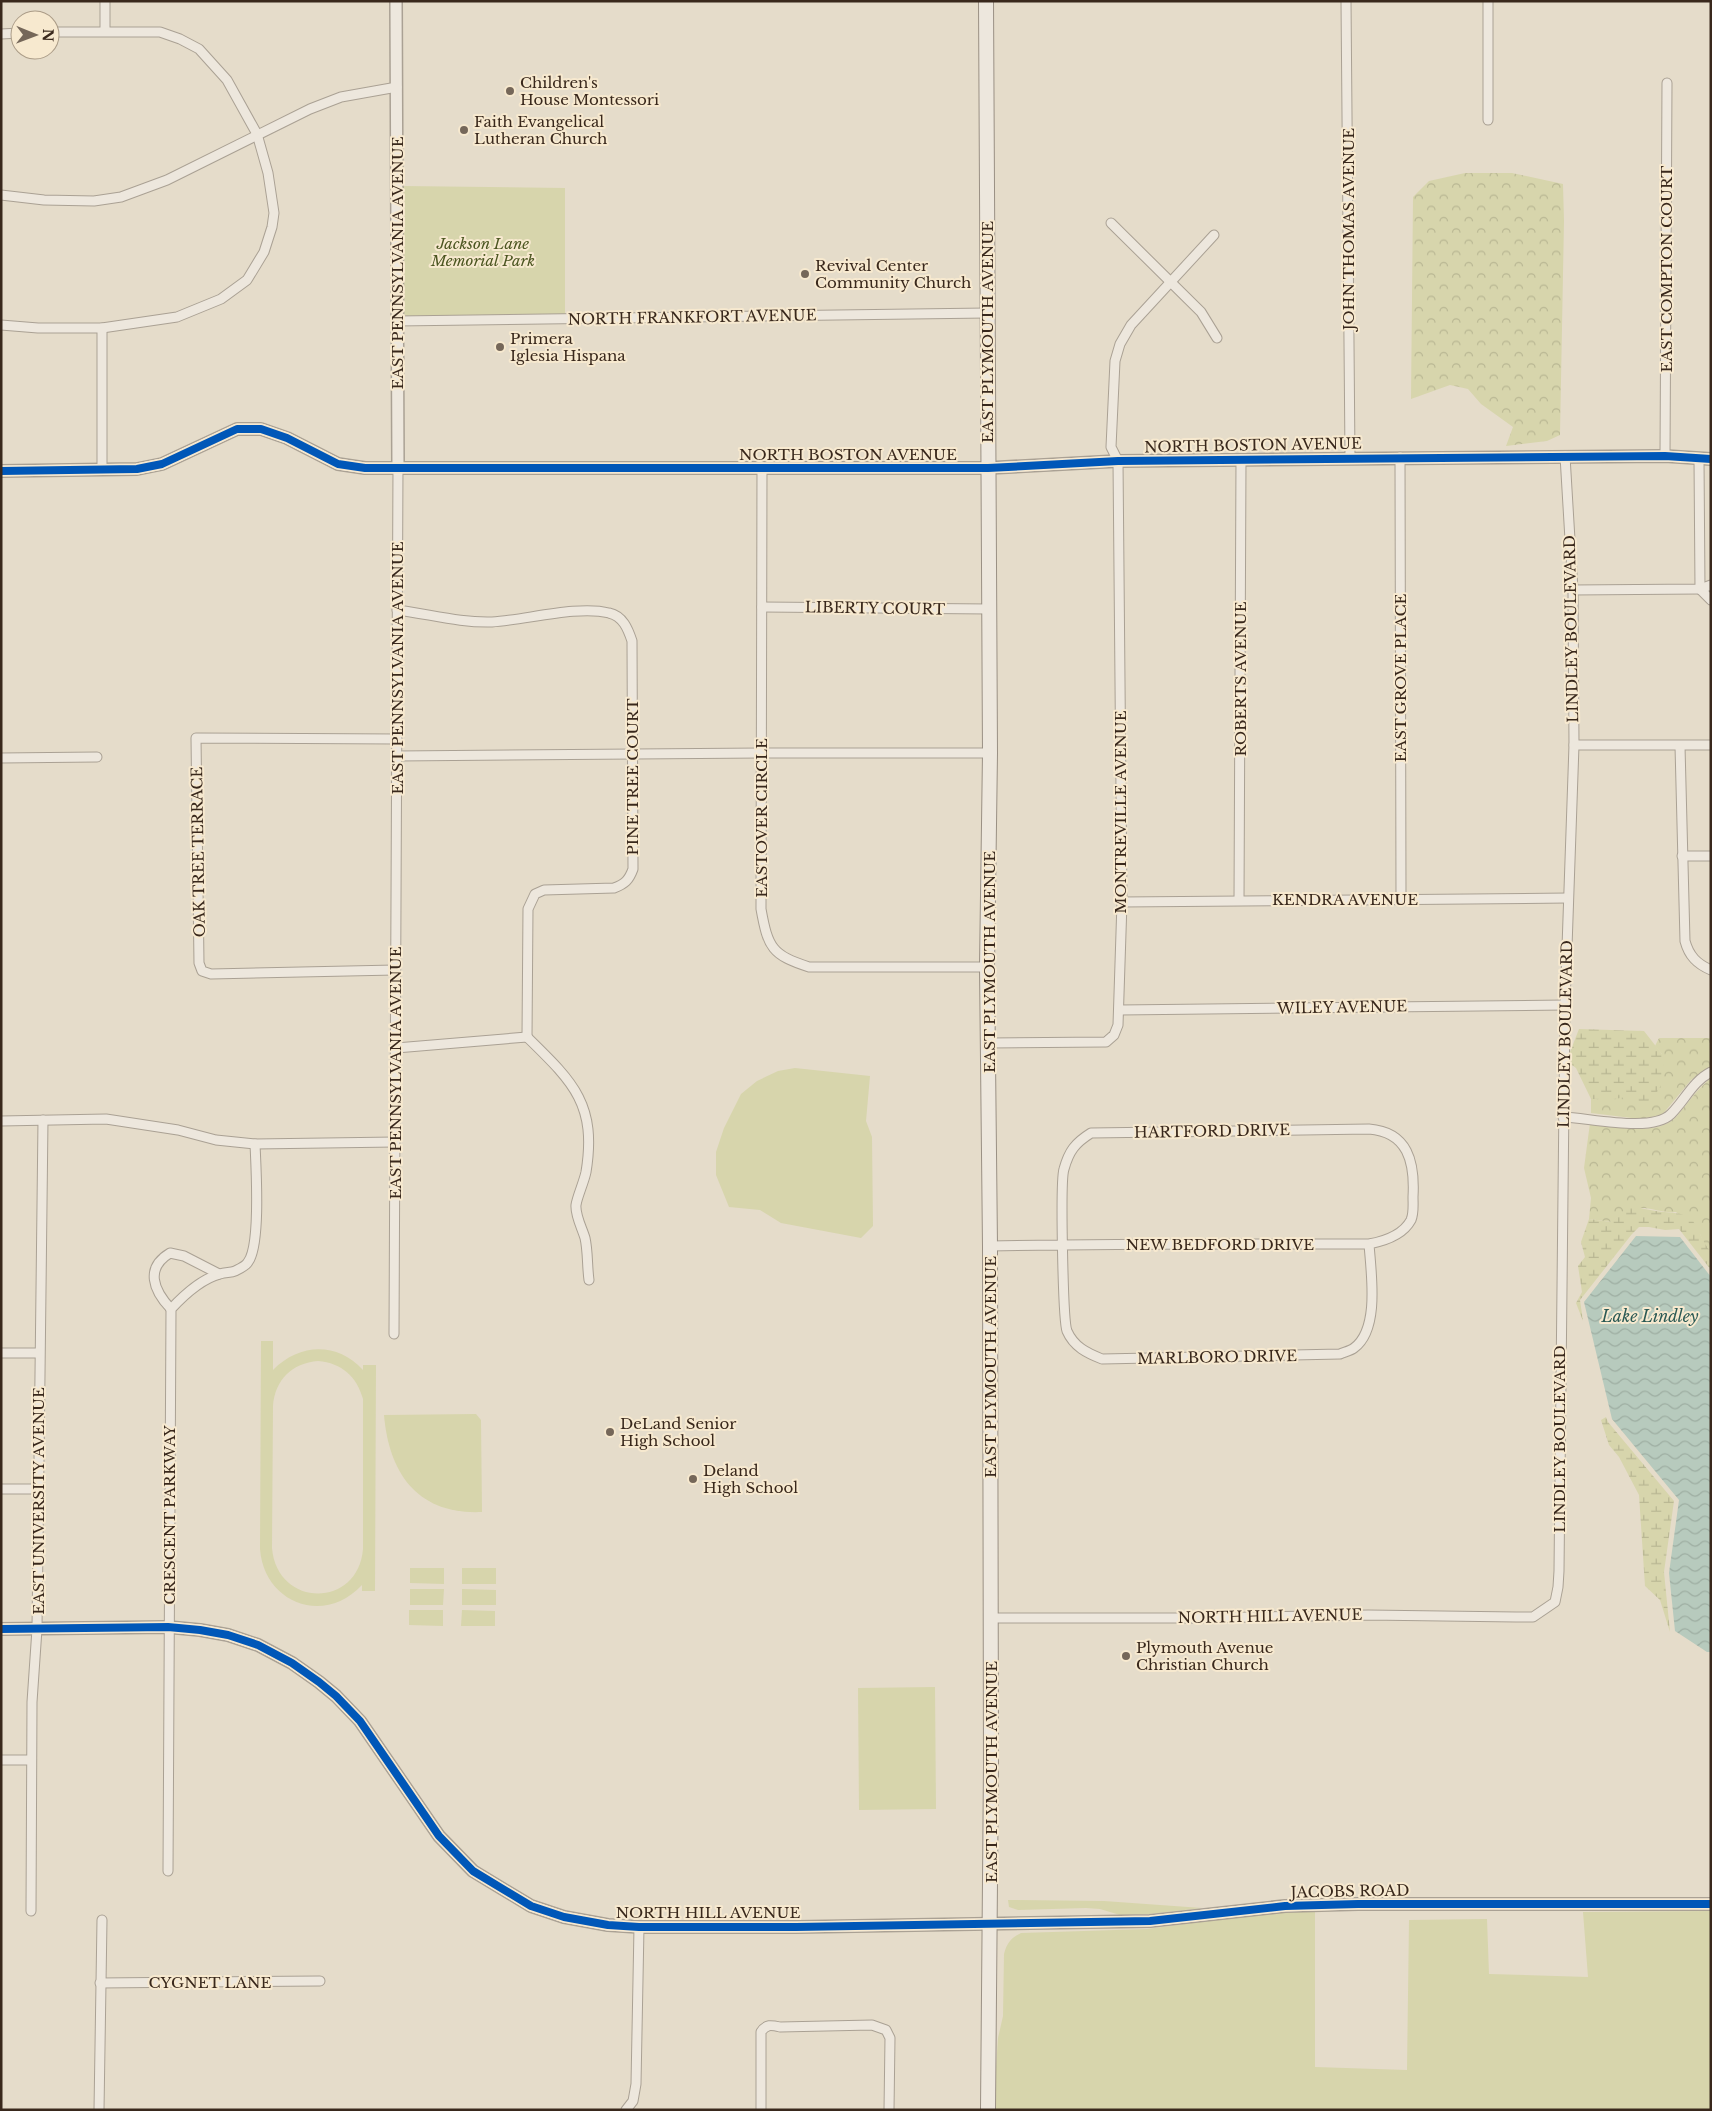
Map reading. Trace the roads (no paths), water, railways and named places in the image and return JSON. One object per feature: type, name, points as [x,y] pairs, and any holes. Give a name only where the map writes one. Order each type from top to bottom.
[{"type":"main road","name":"EAST PLYMOUTH AVENUE","points":[[986,1],[990,754],[987,967],[990,1246],[991,1924],[988,2110]]},
{"type":"street","points":[[104,1],[105,31]]},
{"type":"street","name":"EAST PENNSYLVANIA AVENUE","points":[[394,1334],[398,610],[396,1]]},
{"type":"street","name":"JOHN THOMAS AVENUE","points":[[1346,1],[1350,457]]},
{"type":"street","points":[[1488,1],[1488,120]]},
{"type":"street","points":[[1,325],[38,328],[102,328],[177,316],[221,299],[247,280],[264,252],[272,227],[274,213],[268,173],[257,134],[227,80],[199,48],[160,32],[60,32]]},
{"type":"street","name":"EAST COMPTON COURT","points":[[1665,456],[1667,82]]},
{"type":"street","points":[[1,195],[44,200],[94,201],[120,197],[167,180],[257,134],[341,97],[397,86]]},
{"type":"street","points":[[1111,223],[1200,312],[1217,338]]},
{"type":"street","name":"MONTREVILLE AVENUE","points":[[989,1043],[1106,1042],[1114,1035],[1118,1025],[1120,1010],[1122,902],[1118,461],[1111,447],[1115,362],[1120,344],[1131,325],[1214,235]]},
{"type":"street","name":"NORTH FRANKFORT AVENUE","points":[[398,321],[987,313]]},
{"type":"street","points":[[102,328],[102,470]]},
{"type":"street","name":"NORTH BOSTON AVENUE","points":[[1,472],[136,469],[162,464],[237,429],[261,429],[287,438],[338,464],[365,468],[988,468],[1118,461],[1350,457],[1665,456],[1711,459]]},
{"type":"street","name":"LINDLEY BOULEVARD","points":[[1548,1608],[1555,1602],[1559,1579],[1565,1005],[1574,745],[1572,590],[1565,456]]},
{"type":"street","name":"EAST GROVE PLACE","points":[[1400,457],[1401,899]]},
{"type":"street","name":"ROBERTS AVENUE","points":[[1239,900],[1241,459]]},
{"type":"street","points":[[1699,459],[1700,589],[1711,600]]},
{"type":"street","name":"EASTOVER CIRCLE","points":[[762,467],[761,909],[764,928],[774,948],[785,959],[809,967],[987,967]]},
{"type":"street","points":[[1572,590],[1700,589],[1711,585]]},
{"type":"street","name":"LIBERTY COURT","points":[[762,606],[989,608]]},
{"type":"street","name":"PINE TREE COURT","points":[[398,610],[458,620],[491,622],[588,610],[610,613],[620,618],[627,628],[632,641],[633,869],[629,880],[623,885],[614,888],[544,890],[535,894],[528,909],[527,1037]]},
{"type":"street","name":"OAK TREE TERRACE","points":[[396,970],[211,974],[202,971],[199,963],[196,738],[397,739]]},
{"type":"street","points":[[1574,745],[1711,745]]},
{"type":"street","points":[[1680,746],[1685,941],[1693,958],[1699,964],[1711,970]]},
{"type":"street","points":[[397,756],[762,753],[990,754]]},
{"type":"street","points":[[1,758],[97,756]]},
{"type":"street","points":[[1682,856],[1711,856]]},
{"type":"street","name":"KENDRA AVENUE","points":[[1122,902],[1568,898]]},
{"type":"street","name":"WILEY AVENUE","points":[[1120,1010],[1565,1005]]},
{"type":"street","points":[[396,1048],[527,1037],[552,1062],[580,1097],[587,1118],[590,1143],[585,1174],[576,1205],[585,1240],[588,1280]]},
{"type":"street","points":[[1563,1117],[1641,1124],[1665,1119],[1696,1084],[1711,1072]]},
{"type":"street","points":[[1,1121],[106,1119],[178,1130],[216,1140],[255,1144],[396,1142]]},
{"type":"street","name":"EAST UNIVERSITY AVENUE","points":[[31,1911],[31,1760],[32,1702],[37,1629],[43,1120]]},
{"type":"street","name":"HARTFORD DRIVE","points":[[1063,1244],[1063,1171],[1071,1149],[1090,1134],[1382,1130],[1392,1134],[1404,1146],[1409,1156],[1414,1189]]},
{"type":"street","points":[[219,1274],[184,1256],[170,1253],[160,1259],[155,1267],[154,1280],[164,1302],[171,1309],[182,1296],[219,1274],[234,1271],[247,1264],[254,1246],[256,1202],[255,1144]]},
{"type":"street","name":"NEW BEDFORD DRIVE","points":[[990,1246],[1063,1244],[1369,1244],[1395,1237],[1411,1220],[1414,1189]]},
{"type":"street","name":"MARLBORO DRIVE","points":[[1063,1244],[1066,1329],[1076,1345],[1087,1353],[1102,1359],[1340,1354],[1354,1348],[1365,1336],[1371,1321],[1369,1244]]},
{"type":"street","name":"CRESCENT PARKWAY","points":[[168,1871],[171,1309]]},
{"type":"street","points":[[1,1353],[39,1353]]},
{"type":"street","points":[[1,1489],[38,1489]]},
{"type":"street","name":"NORTH HILL AVENUE","points":[[990,1618],[1191,1618],[1368,1615],[1516,1617],[1533,1616],[1548,1608]]},
{"type":"street","name":"NORTH HILL AVENUE","points":[[1,1629],[168,1628],[200,1630],[228,1635],[258,1644],[292,1663],[319,1682],[336,1696],[360,1721],[444,1842],[473,1871],[531,1906],[564,1917],[608,1925],[639,1928],[991,1924]]},
{"type":"street","points":[[1,1760],[31,1760]]},
{"type":"street","name":"JACOBS ROAD","points":[[991,1924],[1150,1922],[1284,1906],[1711,1904]]},
{"type":"street","points":[[99,2110],[102,1920]]},
{"type":"street","points":[[626,2110],[633,2101],[636,2091],[639,1928]]},
{"type":"street","name":"CYGNET LANE","points":[[100,1982],[320,1981]]},
{"type":"street","points":[[761,2110],[761,2032],[764,2027],[770,2024],[780,2026],[872,2025],[886,2030],[890,2038],[889,2110]]},
{"type":"water","name":"Lake Lindley","points":[[1636,1236],[1680,1237],[1711,1277],[1711,1652],[1707,1652],[1675,1631],[1669,1573],[1679,1500],[1612,1419],[1584,1302]]},
{"type":"place","name":"Children's House Montessori","points":[[510,91]]},
{"type":"place","name":"Faith Evangelical Lutheran Church","points":[[464,130]]},
{"type":"place","name":"Revival Center Community Church","points":[[805,274]]},
{"type":"place","name":"Primera Iglesia Hispana","points":[[500,347]]},
{"type":"place","name":"DeLand Senior High School","points":[[610,1432]]},
{"type":"place","name":"Deland High School","points":[[693,1479]]},
{"type":"place","name":"Plymouth Avenue Christian Church","points":[[1126,1656]]},
{"type":"park label","name":"Jackson Lane Memorial Park","points":[[483,252]]}]
